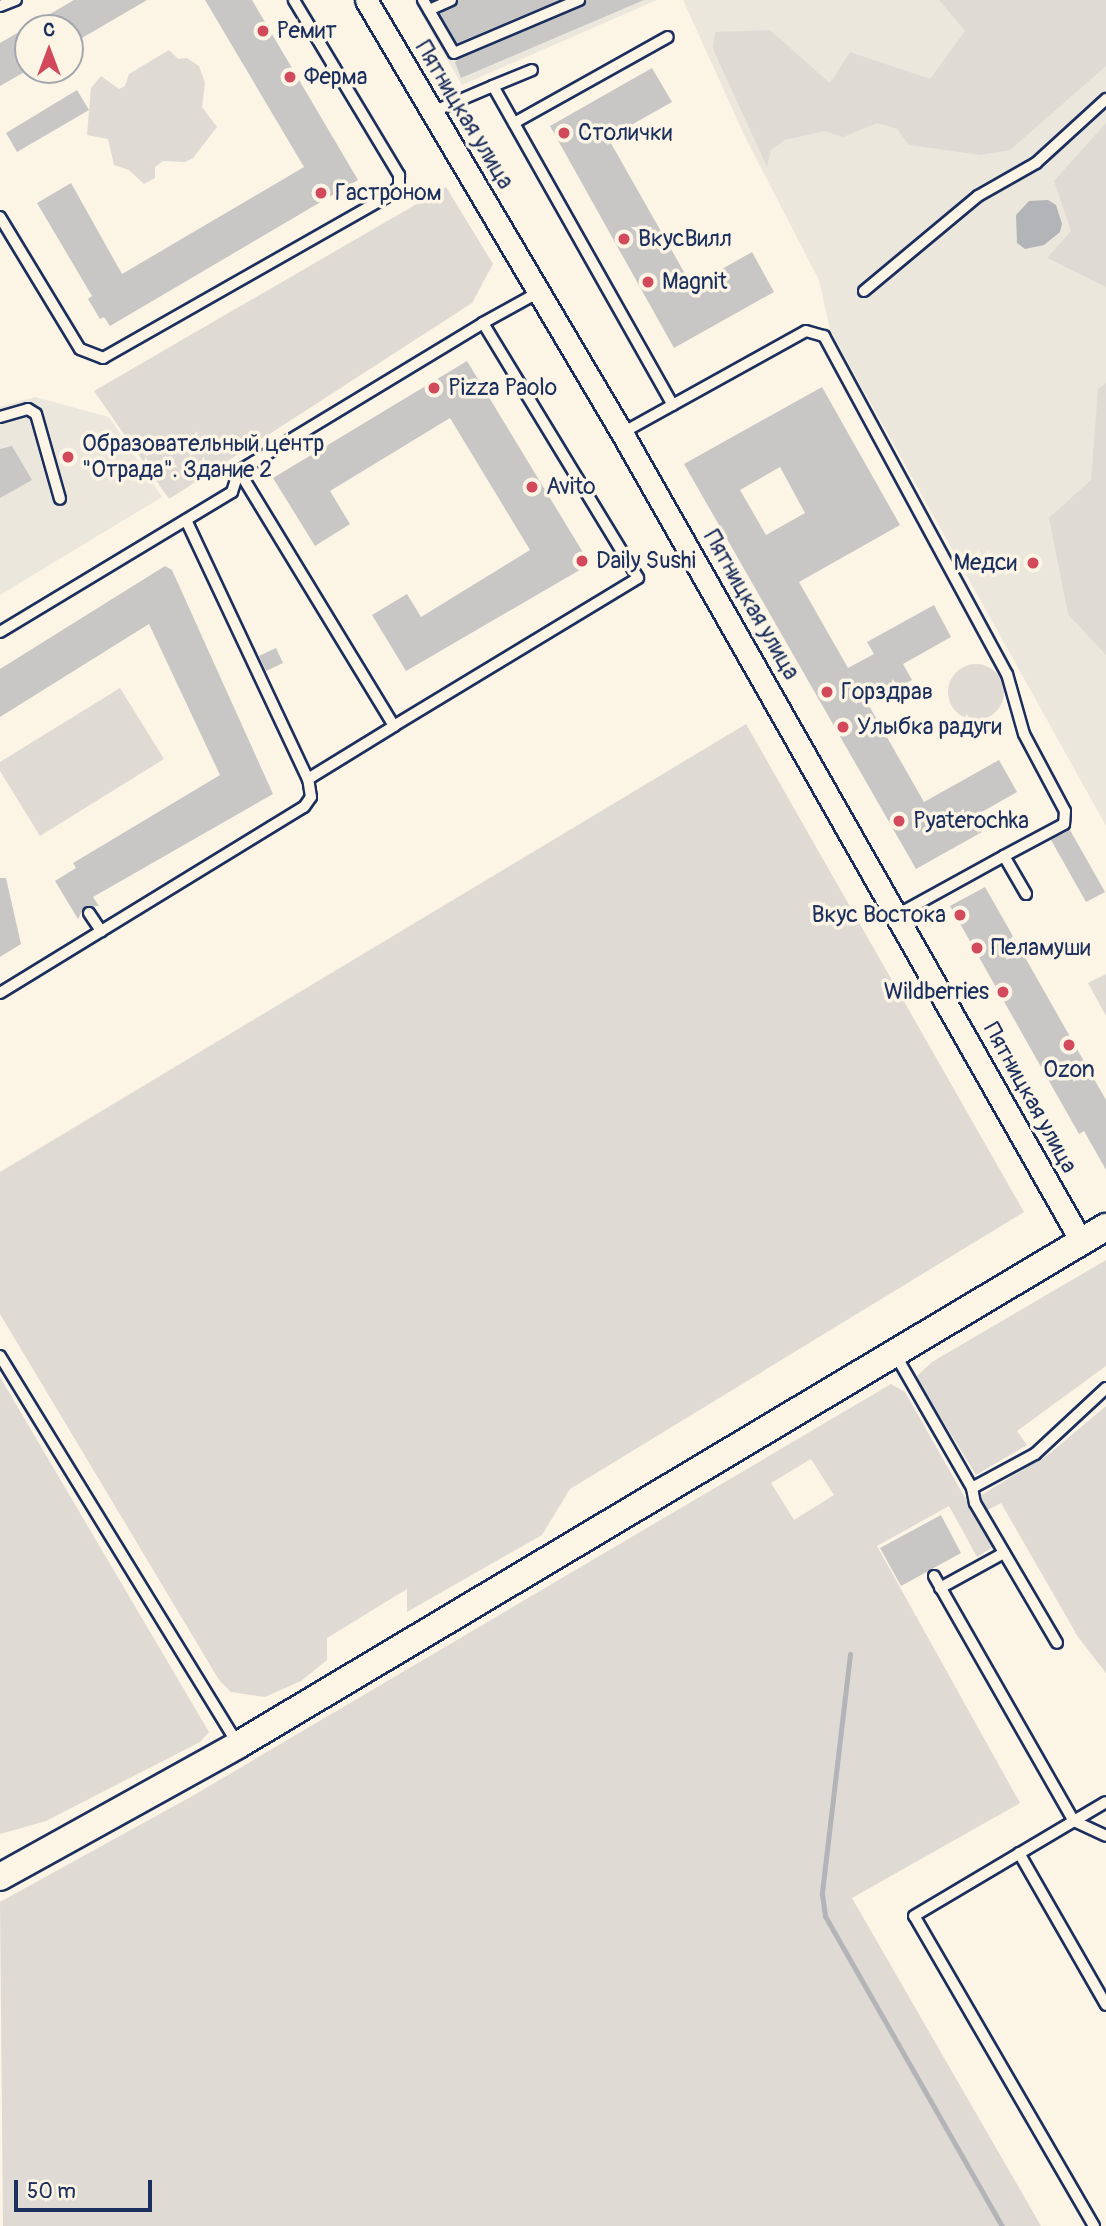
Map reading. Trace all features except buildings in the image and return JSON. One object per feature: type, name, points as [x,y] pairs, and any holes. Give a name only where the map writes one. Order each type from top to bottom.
[{"type":"street","name":"Пятницкая улица","points":[[366,0],[622,433],[1081,1241]]},
{"type":"street","points":[[0,1877],[238,1745],[1106,1227]]},
{"type":"lane","points":[[0,6],[16,0]]},
{"type":"lane","points":[[0,217],[80,349],[103,358],[392,194],[399,186],[399,175],[294,0]]},
{"type":"lane","points":[[451,0],[426,5],[454,53],[579,0]]},
{"type":"lane","points":[[514,123],[668,37]]},
{"type":"lane","points":[[432,112],[532,70]]},
{"type":"lane","points":[[493,86],[673,405]]},
{"type":"lane","points":[[864,291],[978,196],[1036,163],[1106,99]]},
{"type":"lane","points":[[0,632],[232,492],[239,471],[539,292]]},
{"type":"lane","points":[[308,779],[638,578],[483,323]]},
{"type":"lane","points":[[622,433],[806,331],[824,336],[1007,674],[1024,734],[1067,818],[1058,831],[1004,856],[897,915]]},
{"type":"lane","points":[[0,417],[29,409],[36,414],[60,499]]},
{"type":"lane","points":[[239,471],[394,726]]},
{"type":"lane","points":[[0,993],[304,807],[311,797],[308,779],[186,520]]},
{"type":"lane","points":[[1004,856],[1026,894]]},
{"type":"lane","points":[[89,913],[100,931]]},
{"type":"lane","points":[[895,1354],[972,1488],[975,1503],[1057,1643]]},
{"type":"lane","points":[[0,1356],[238,1745]]},
{"type":"lane","points":[[972,1488],[1035,1454],[1106,1388]]},
{"type":"lane","points":[[940,1588],[1004,1553]]},
{"type":"lane","points":[[934,1576],[1074,1821],[1106,1836]]},
{"type":"lane","points":[[1094,2226],[914,1916],[1106,1802]]},
{"type":"lane","points":[[1019,1853],[1106,2005]]},
{"type":"shaded area","points":[[413,0],[657,0],[462,85]]},
{"type":"shaded area","name":"Медси","points":[[683,0],[1106,0],[1106,826],[830,330],[819,280],[746,139]]},
{"type":"shaded area","points":[[939,0],[1106,0],[1106,66],[1010,150],[980,155],[909,145],[897,129],[878,123],[843,137],[825,131],[785,140],[771,150],[767,167],[713,49],[715,32],[770,30],[830,83],[850,52],[930,79],[965,31]]},
{"type":"shaded area","points":[[169,50],[178,59],[187,58],[199,66],[205,83],[202,107],[217,127],[193,158],[185,162],[163,161],[155,167],[155,178],[144,184],[129,170],[114,165],[108,139],[87,135],[91,88],[101,76],[119,89],[125,86],[129,74]]},
{"type":"shaded area","points":[[1106,123],[1106,287],[1047,258],[1071,231],[1054,181]]},
{"type":"shaded area","points":[[446,187],[493,264],[472,303],[169,499],[94,391]]},
{"type":"shaded area","points":[[1048,200],[1056,205],[1062,224],[1060,232],[1044,245],[1025,249],[1017,243],[1016,215],[1029,201]]},
{"type":"shaded area","points":[[1106,383],[1106,655],[1068,614],[1049,518],[1091,480],[1098,389]]},
{"type":"shaded area","name":"Образовательный центр \"Отрада\". Здание 2","points":[[35,397],[109,417],[162,497],[0,595],[0,407]]},
{"type":"shaded area","points":[[976,664],[987,666],[996,672],[1002,681],[1002,703],[996,712],[987,718],[976,720],[965,718],[956,712],[950,703],[948,692],[950,681],[956,672],[965,666]]},
{"type":"shaded area","points":[[120,688],[164,759],[40,836],[0,771],[0,762]]},
{"type":"shaded area","points":[[746,724],[1024,1212],[570,1489],[542,1535],[407,1612],[407,1589],[327,1638],[327,1660],[301,1681],[265,1697],[231,1692],[219,1680],[0,1314],[0,1172]]},
{"type":"shaded area","points":[[1106,974],[1106,1016],[1088,983]]},
{"type":"shaded area","points":[[1106,1260],[1106,1366],[1017,1431],[1027,1445],[976,1475],[916,1377],[932,1362]]},
{"type":"shaded area","points":[[0,1377],[209,1732],[200,1742],[46,1821],[0,1834]]},
{"type":"shaded area","points":[[891,1384],[905,1392],[993,1547],[977,1557],[949,1506],[877,1546],[1020,1803],[852,1898],[1041,2226],[3,2226],[0,1902],[194,1795]],"holes":[[[811,1459],[834,1495],[794,1520],[771,1483]]]},
{"type":"shaded area","points":[[1106,1406],[1106,1673],[1078,1637],[1001,1503],[986,1511],[978,1497],[1049,1454]]},
{"type":"waterway","points":[[850,1654],[822,1894],[825,1916],[1002,2226]]},
{"type":"place","name":"Ремит","points":[[263,31]]},
{"type":"place","name":"Ферма","points":[[290,77]]},
{"type":"place","name":"Столички","points":[[564,133]]},
{"type":"place","name":"Гастроном","points":[[321,193]]},
{"type":"place","name":"ВкусВилл","points":[[624,239]]},
{"type":"place","name":"Magnit","points":[[648,282]]},
{"type":"place","name":"Pizza Paolo","points":[[434,388]]},
{"type":"place","name":"Образовательный центр \"Отрада\". Здание 2","points":[[68,457]]},
{"type":"place","name":"Avito","points":[[532,487]]},
{"type":"place","name":"Daily Sushi","points":[[582,561]]},
{"type":"place","name":"Медси","points":[[1033,563]]},
{"type":"place","name":"Горздрав","points":[[827,692]]},
{"type":"place","name":"Улыбка радуги","points":[[843,727]]},
{"type":"place","name":"Pyaterochka","points":[[899,821]]},
{"type":"place","name":"Вкус Востока","points":[[960,915]]},
{"type":"place","name":"Пеламуши","points":[[977,948]]},
{"type":"place","name":"Wildberries","points":[[1003,992]]},
{"type":"place","name":"Ozon","points":[[1069,1045]]}]
